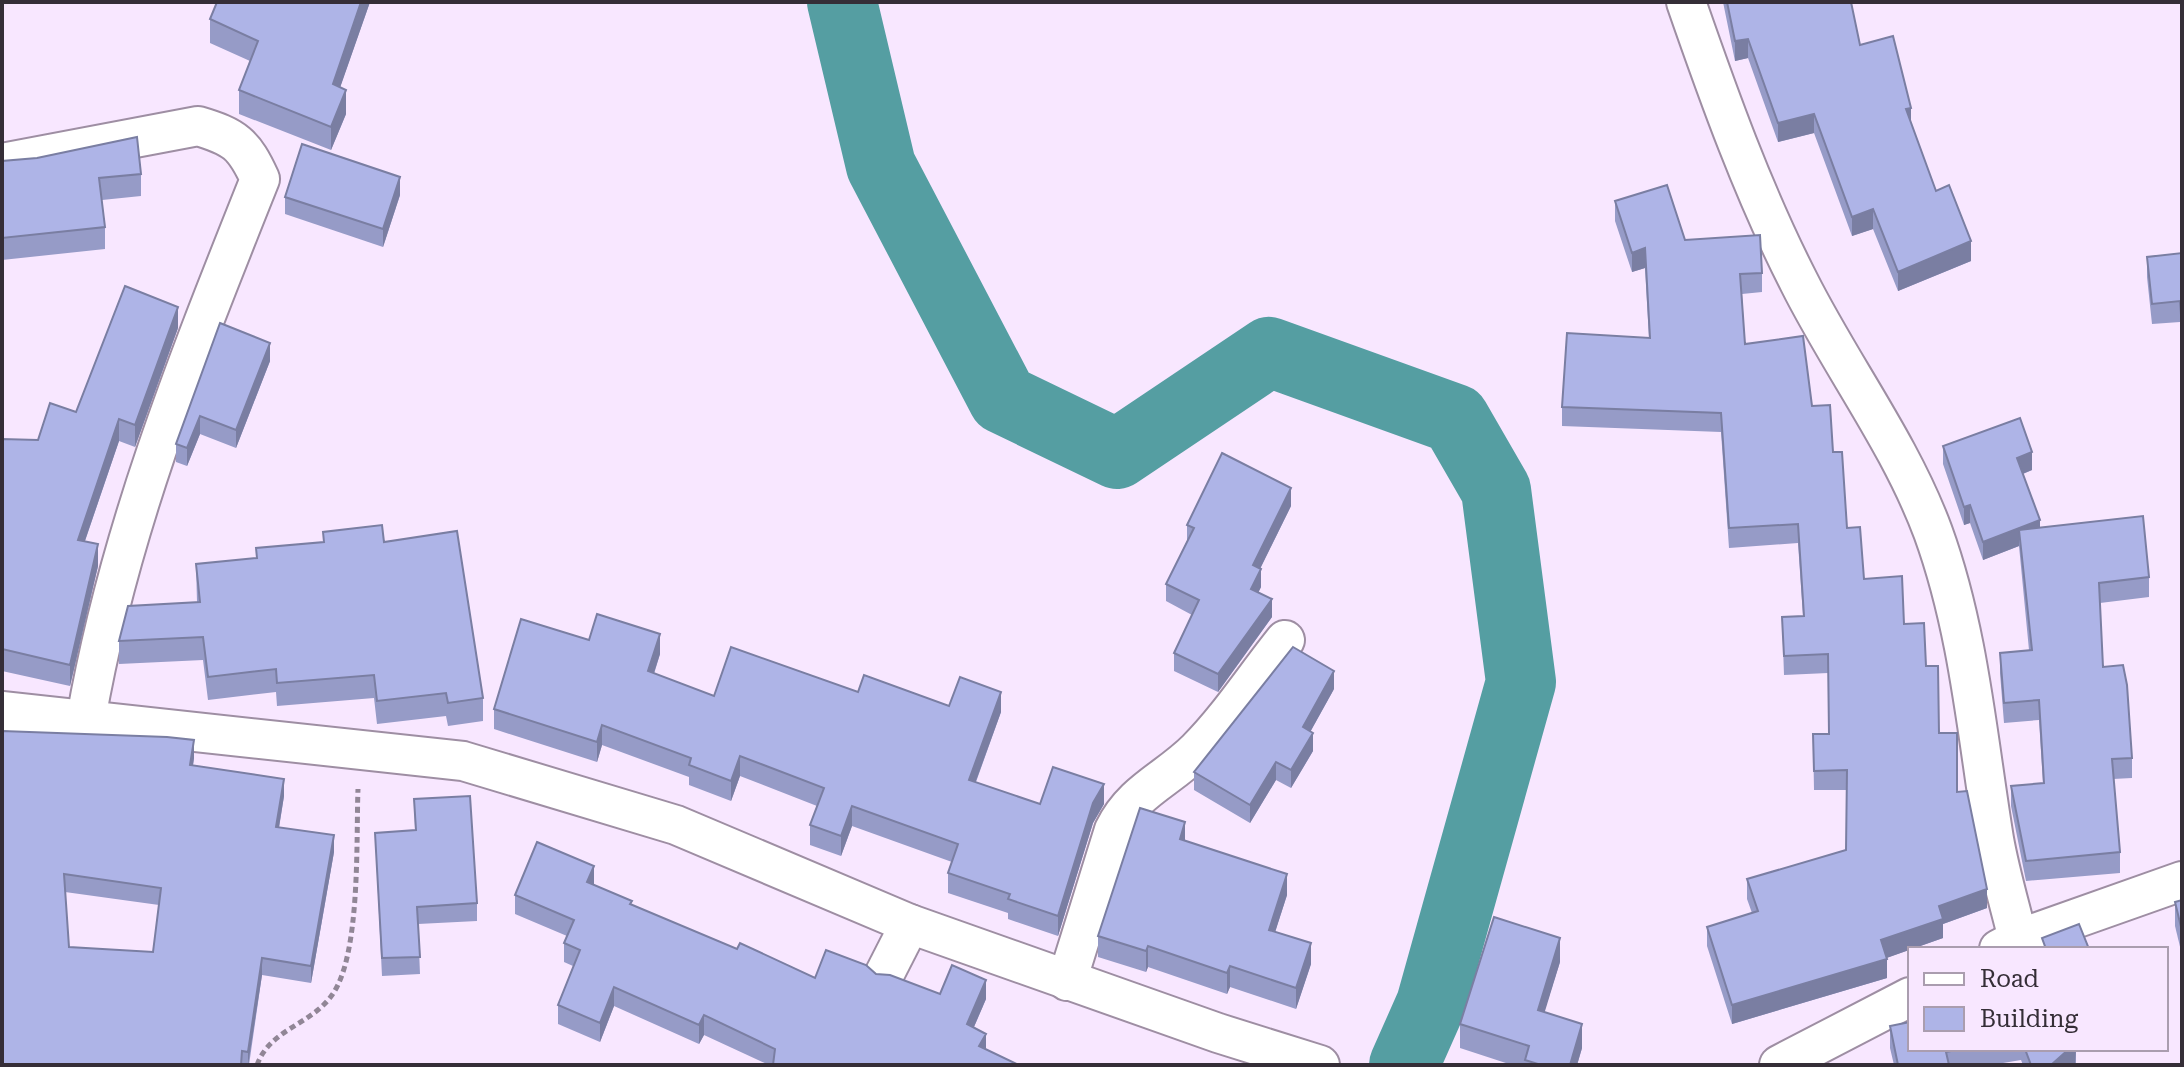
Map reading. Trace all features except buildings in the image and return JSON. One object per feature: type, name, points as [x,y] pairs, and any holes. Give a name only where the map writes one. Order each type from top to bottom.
[{"type":"street","points":[[1686,2],[1761,203],[1800,284],[1888,437],[1932,529],[1964,642],[2009,944],[2182,881]]},
{"type":"street","points":[[2,163],[198,126],[228,135],[247,151],[260,179],[155,447],[101,631],[86,719]]},
{"type":"street","points":[[1067,981],[1114,830],[1124,809],[1142,791],[1196,751],[1285,640]]},
{"type":"street","points":[[2,711],[463,761],[676,825],[910,924],[1218,1033],[1320,1065]]},
{"type":"street","points":[[885,973],[910,924]]},
{"type":"street","points":[[1779,1065],[1908,998]]},
{"type":"path","points":[[257,1065],[268,1042],[314,1013],[333,995],[348,955],[359,748]]},
{"type":"waterway","points":[[842,2],[881,166],[1003,399],[1117,454],[1269,352],[1455,419],[1496,490],[1521,682],[1431,1004],[1404,1065]]}]
